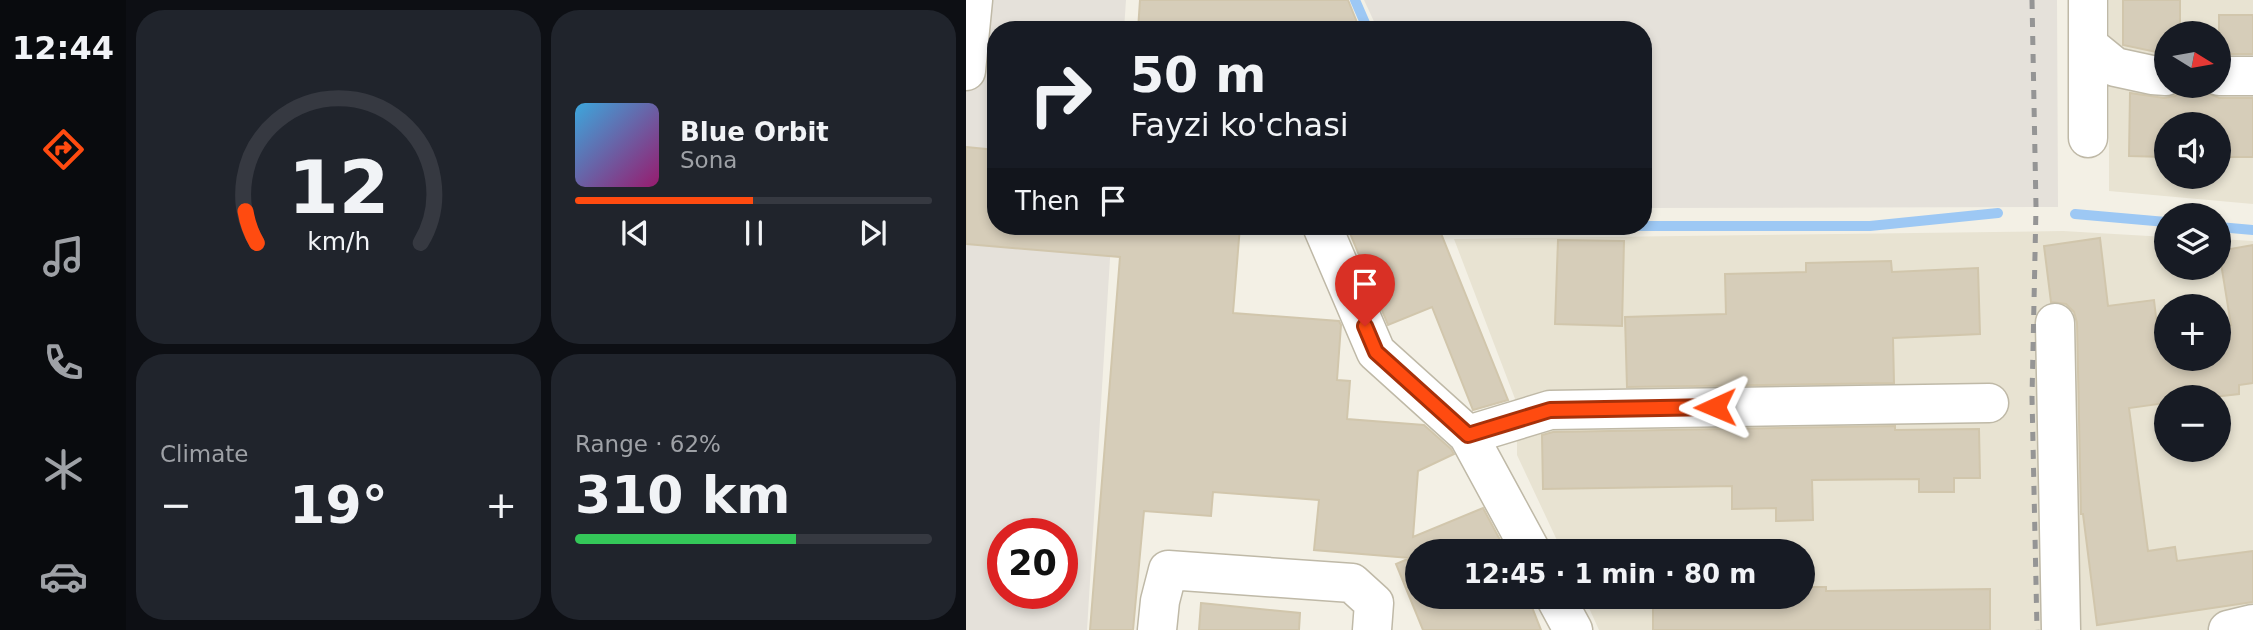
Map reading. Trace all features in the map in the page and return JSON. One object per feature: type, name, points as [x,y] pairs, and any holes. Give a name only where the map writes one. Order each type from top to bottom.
[{"type":"street","points":[[966,71],[973,0]]},
{"type":"street","points":[[2088,0],[2088,138]]},
{"type":"street","points":[[2088,45],[2115,67],[2154,75]]},
{"type":"street","points":[[2231,76],[2253,76]]},
{"type":"street","points":[[1326,235],[1376,352],[1468,435],[1524,539]]},
{"type":"street","points":[[2055,323],[2061,630]]},
{"type":"street","points":[[1468,435],[1550,410],[1989,403]]},
{"type":"street","points":[[1157,630],[1160,601],[1168,570],[1352,583],[1374,603],[1372,630]]},
{"type":"street","points":[[1562,609],[1573,630]]},
{"type":"street","points":[[2228,630],[2253,624]]},
{"type":"shaded area","points":[[966,0],[1126,0],[1125,21],[987,21],[987,235],[1111,235],[1087,630],[966,630]]},
{"type":"shaded area","points":[[1364,0],[2057,0],[2058,207],[1652,208],[1652,21],[1374,21]]},
{"type":"shaded area","points":[[2109,0],[2253,0],[2253,204],[2109,191]]},
{"type":"shaded area","points":[[2063,231],[2154,236],[2154,280],[2231,280],[2231,240],[2253,241],[2253,630],[1599,630],[1589,609],[1815,609],[1815,539],[1556,539],[1517,455],[1517,404],[1454,239]]},
{"type":"building","points":[[1140,0],[1348,0],[1356,21],[1139,21]]},
{"type":"building","points":[[2123,0],[2180,0],[2180,21],[2154,21],[2154,51],[2123,45]]},
{"type":"building","points":[[2219,15],[2253,15],[2253,54],[2231,54],[2231,21],[2219,21]]},
{"type":"building","points":[[2130,93],[2154,98],[2253,98],[2253,157],[2231,157],[2231,112],[2154,112],[2154,157],[2129,156]]},
{"type":"building","points":[[966,147],[987,149],[987,235],[1239,235],[1233,313],[1339,321],[1341,325],[1337,380],[1350,381],[1347,419],[1424,425],[1454,454],[1418,471],[1413,537],[1483,508],[1500,539],[1405,539],[1405,558],[1314,550],[1319,500],[1213,492],[1211,516],[1144,511],[1133,630],[1090,630],[1120,257],[966,244]]},
{"type":"building","points":[[1351,235],[1442,235],[1508,400],[1473,410],[1432,307],[1388,325]]},
{"type":"building","points":[[2100,238],[2108,306],[2154,300],[2154,371],[2231,371],[2231,294],[2226,294],[2224,280],[2231,280],[2231,249],[2253,245],[2253,383],[2239,385],[2239,394],[2231,395],[2231,385],[2154,385],[2154,405],[2129,408],[2148,551],[2175,547],[2177,561],[2253,551],[2253,602],[2097,625],[2081,514],[2077,323],[2074,312],[2066,304],[2051,302],[2044,246]]},
{"type":"building","points":[[1558,240],[1624,241],[1622,326],[1555,324]]},
{"type":"building","points":[[1891,261],[1892,272],[1978,268],[1980,334],[1893,338],[1894,383],[1627,387],[1625,317],[1726,314],[1725,274],[1806,272],[1806,263]]},
{"type":"building","points":[[1895,426],[1895,430],[1979,429],[1980,478],[1954,478],[1954,492],[1919,492],[1919,479],[1812,480],[1813,520],[1776,521],[1776,508],[1732,509],[1732,486],[1543,489],[1542,435],[1553,432]]},
{"type":"building","points":[[1405,560],[1405,586],[1396,564]]},
{"type":"building","points":[[1815,587],[1826,587],[1826,591],[1990,589],[1990,630],[1653,630],[1653,609],[1815,609]]},
{"type":"building","points":[[1201,603],[1300,613],[1299,630],[1199,630]]},
{"type":"building","points":[[1414,609],[1533,609],[1541,630],[1423,630]]},
{"type":"waterway","points":[[1355,0],[1364,21]]},
{"type":"waterway","points":[[1652,226],[1870,226],[1998,213]]},
{"type":"waterway","points":[[2075,214],[2154,221]]},
{"type":"waterway","points":[[2231,228],[2253,230]]},
{"type":"railway","points":[[2032,0],[2036,207],[2032,397],[2037,630]]},
{"type":"route","points":[[1365,326],[1376,352],[1468,435],[1550,410],[1715,407]]}]
